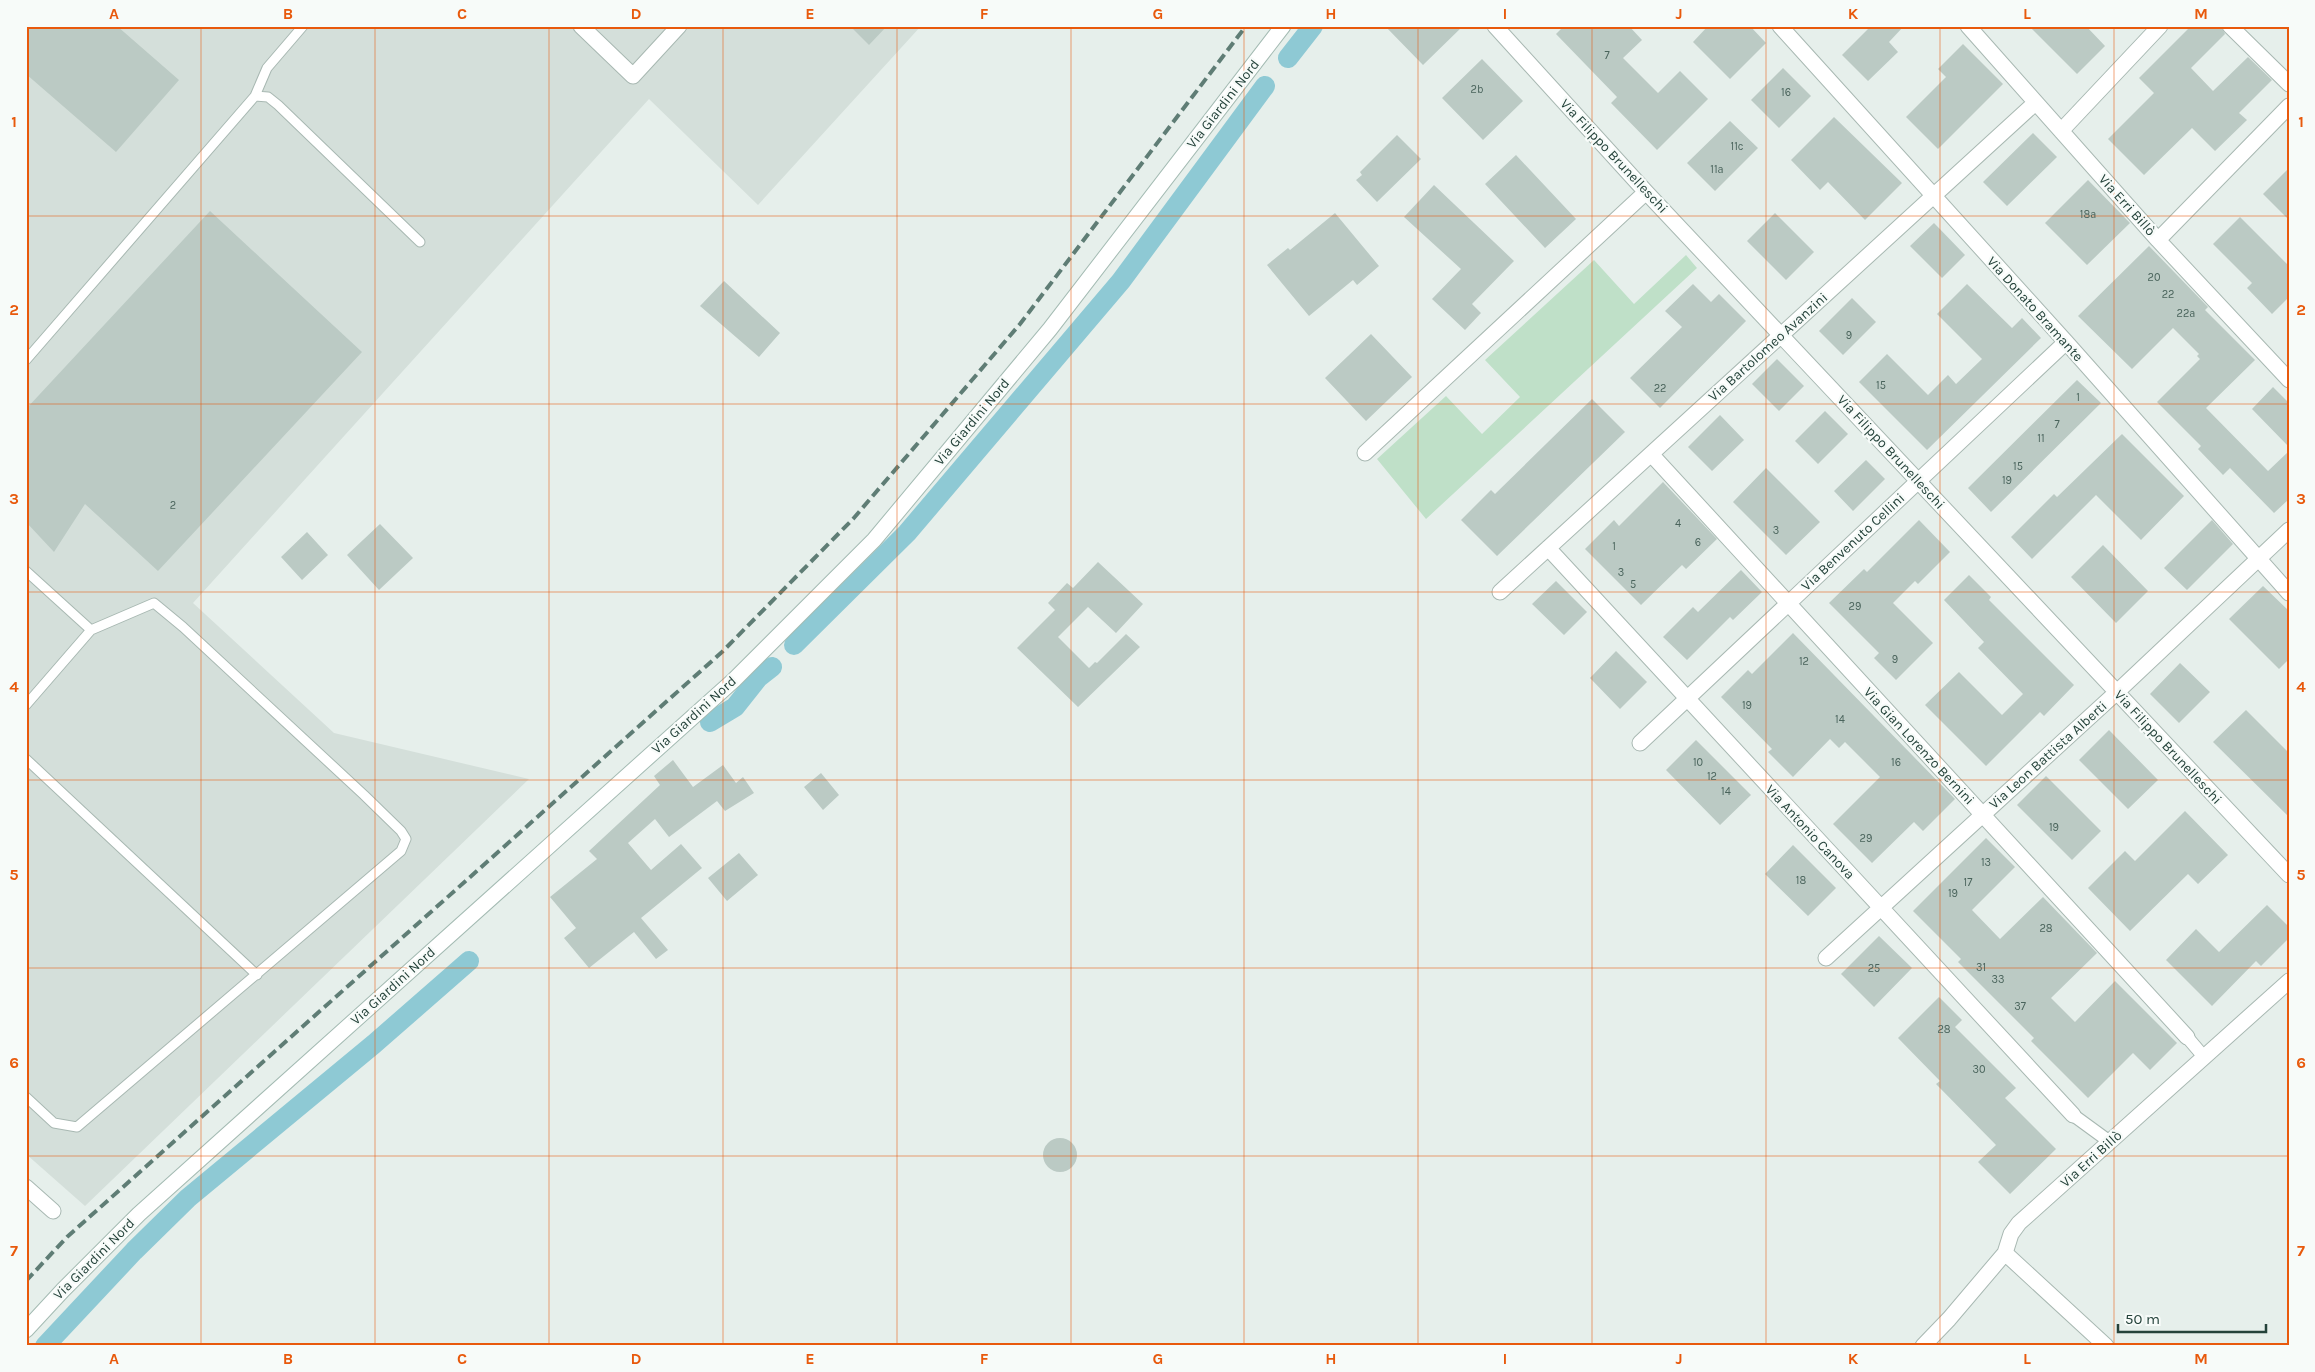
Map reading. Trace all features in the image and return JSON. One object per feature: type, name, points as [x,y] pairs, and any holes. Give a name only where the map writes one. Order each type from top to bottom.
[{"type":"street","points":[[581,26],[633,76],[679,26]]},
{"type":"street","name":"Via Giardini Nord","points":[[26,1330],[139,1214],[734,680],[874,540],[1050,329],[1283,26]]},
{"type":"street","name":"Via Filippo Brunelleschi","points":[[1495,26],[1646,192],[2289,875]]},
{"type":"street","name":"Via Donato Bramante","points":[[1780,26],[2066,342],[2289,593]]},
{"type":"street","name":"Via Erri Billò","points":[[1968,26],[2158,240],[2289,380]]},
{"type":"street","points":[[2061,131],[2160,26]]},
{"type":"street","points":[[2230,26],[2289,84]]},
{"type":"street","name":"Via Bartolomeo Avanzini","points":[[1500,592],[2036,103]]},
{"type":"street","points":[[2158,240],[2289,106]]},
{"type":"street","points":[[1365,453],[1646,192]]},
{"type":"street","name":"Via Benvenuto Cellini","points":[[1640,743],[2066,342]]},
{"type":"street","name":"Via Gian Lorenzo Bernini","points":[[1651,454],[2187,1037]]},
{"type":"street","name":"Via Leon Battista Alberti","points":[[1826,958],[2117,692],[2289,530]]},
{"type":"street","name":"Via Antonio Canova","points":[[1548,548],[2073,1116]]},
{"type":"street","name":"Via Erri Billò","points":[[1923,1346],[1950,1319],[2005,1253],[2011,1234],[2020,1223],[2289,981]]},
{"type":"street","points":[[2187,1037],[2204,1057]]},
{"type":"street","points":[[2073,1116],[2110,1142]]},
{"type":"street","points":[[26,1187],[53,1211]]},
{"type":"street","points":[[2005,1253],[2106,1346]]},
{"type":"lane","points":[[26,360],[255,96],[268,68],[303,26]]},
{"type":"lane","points":[[255,96],[268,97],[420,242]]},
{"type":"lane","points":[[26,571],[91,630]]},
{"type":"lane","points":[[26,706],[91,630],[154,603],[183,627],[364,794],[402,831],[406,838],[401,851],[77,1127],[54,1123],[26,1097]]},
{"type":"lane","points":[[26,759],[256,975]]},
{"type":"shaded area","points":[[26,26],[921,26],[758,205],[649,99],[193,603],[334,733],[529,779],[85,1206],[26,1154]]},
{"type":"green space","points":[[1686,255],[1697,268],[1426,519],[1377,459],[1446,396],[1482,434],[1520,397],[1485,360],[1594,260],[1634,304]]},
{"type":"building","points":[[26,26],[117,26],[179,80],[116,152],[26,74]]},
{"type":"building","points":[[850,26],[887,26],[869,45]]},
{"type":"building","points":[[1385,26],[1463,26],[1423,65]]},
{"type":"building","points":[[1564,26],[1629,26],[1642,40],[1623,58],[1658,93],[1680,71],[1708,99],[1657,150],[1611,103],[1617,97],[1556,34]]},
{"type":"building","points":[[1708,26],[1750,26],[1766,43],[1730,79],[1693,42]]},
{"type":"building","points":[[1871,26],[1904,26],[1889,42],[1898,52],[1868,81],[1842,55]]},
{"type":"building","points":[[2029,26],[2086,26],[2105,46],[2077,74]]},
{"type":"building","points":[[2191,26],[2221,26],[2225,34],[2191,68],[2213,91],[2248,57],[2272,80],[2239,113],[2247,120],[2215,151],[2192,128],[2144,175],[2108,139],[2154,93],[2139,78]]},
{"type":"building","points":[[1963,44],[2003,84],[1938,149],[1906,117],[1946,77],[1938,69]]},
{"type":"building","points":[[1482,59],[1523,101],[1483,140],[1442,98]]},
{"type":"building","points":[[1783,68],[1811,96],[1779,128],[1751,100]]},
{"type":"building","points":[[1834,117],[1902,183],[1865,220],[1828,182],[1820,190],[1791,160]]},
{"type":"building","points":[[1730,121],[1758,148],[1715,191],[1687,163]]},
{"type":"building","points":[[2033,133],[2057,157],[2007,206],[1983,182]]},
{"type":"building","points":[[1397,135],[1421,159],[1377,202],[1356,180],[1362,175],[1360,172]]},
{"type":"building","points":[[1516,155],[1576,219],[1545,248],[1485,184]]},
{"type":"building","points":[[2289,168],[2289,220],[2263,194]]},
{"type":"building","points":[[2088,180],[2130,223],[2087,265],[2045,223]]},
{"type":"building","points":[[1434,185],[1514,261],[1472,304],[1481,313],[1465,330],[1432,299],[1461,269],[1404,217]]},
{"type":"building","points":[[210,211],[362,352],[158,571],[85,504],[54,552],[26,522],[26,409]]},
{"type":"building","points":[[1335,213],[1379,266],[1357,285],[1353,280],[1309,316],[1267,265],[1288,248],[1290,250]]},
{"type":"building","points":[[1775,213],[1814,252],[1786,280],[1747,241]]},
{"type":"building","points":[[2240,217],[2289,266],[2289,297],[2272,314],[2247,288],[2252,283],[2213,244]]},
{"type":"building","points":[[1934,223],[1965,255],[1942,278],[1910,246]]},
{"type":"building","points":[[2149,246],[2208,307],[2205,310],[2255,360],[2206,408],[2268,471],[2289,451],[2289,499],[2274,513],[2230,468],[2223,475],[2198,449],[2201,446],[2157,402],[2200,359],[2197,356],[2199,354],[2173,328],[2132,369],[2078,316]]},
{"type":"building","points":[[724,281],[780,333],[759,357],[700,306]]},
{"type":"building","points":[[1693,284],[1711,302],[1719,294],[1746,321],[1660,408],[1630,378],[1682,327],[1665,311]]},
{"type":"building","points":[[1967,284],[2012,328],[2022,318],[2041,338],[1927,450],[1859,382],[1887,354],[1928,395],[1948,375],[1956,384],[1982,359],[1937,314]]},
{"type":"building","points":[[1852,298],[1876,322],[1843,355],[1819,331]]},
{"type":"building","points":[[1371,334],[1412,377],[1366,421],[1325,378]]},
{"type":"building","points":[[1777,359],[1804,386],[1779,411],[1752,384]]},
{"type":"building","points":[[2077,380],[2101,403],[1991,512],[1968,488]]},
{"type":"building","points":[[2273,387],[2289,403],[2289,447],[2252,409]]},
{"type":"building","points":[[1592,399],[1625,432],[1497,556],[1461,520],[1491,490],[1495,494]]},
{"type":"building","points":[[1825,411],[1848,434],[1818,464],[1795,441]]},
{"type":"building","points":[[1720,415],[1744,440],[1712,471],[1688,447]]},
{"type":"building","points":[[2122,434],[2184,496],[2141,540],[2096,495],[2032,559],[2011,537],[2054,494],[2057,497]]},
{"type":"building","points":[[1866,460],[1885,479],[1853,511],[1834,491]]},
{"type":"building","points":[[1766,468],[1820,522],[1786,555],[1733,502]]},
{"type":"building","points":[[1663,482],[1717,539],[1686,569],[1682,565],[1641,605],[1585,549],[1614,520],[1619,526]]},
{"type":"building","points":[[1919,520],[1950,552],[1918,584],[1915,581],[1893,603],[1933,643],[1896,680],[1874,658],[1879,653],[1829,603],[1864,569],[1867,572]]},
{"type":"building","points":[[2212,520],[2233,544],[2187,590],[2164,568]]},
{"type":"building","points":[[380,524],[413,558],[379,590],[347,555]]},
{"type":"building","points":[[307,532],[328,555],[302,580],[281,557]]},
{"type":"building","points":[[2103,545],[2148,591],[2116,623],[2071,577]]},
{"type":"building","points":[[1098,562],[1143,604],[1116,633],[1088,607],[1058,637],[1089,668],[1095,662],[1097,663],[1126,634],[1140,647],[1078,707],[1017,648],[1055,610],[1048,603],[1067,583],[1073,588]]},
{"type":"building","points":[[1741,570],[1762,592],[1733,620],[1730,617],[1687,660],[1663,637],[1693,607],[1698,612]]},
{"type":"building","points":[[1969,575],[1991,597],[1989,600],[2074,685],[2044,716],[2040,712],[1986,766],[1925,705],[1959,672],[2002,715],[2023,694],[1978,648],[1984,642],[1944,600]]},
{"type":"building","points":[[1556,581],[1587,612],[1564,635],[1532,604]]},
{"type":"building","points":[[2263,586],[2289,611],[2289,659],[2279,669],[2229,619]]},
{"type":"building","points":[[1793,633],[1955,799],[1923,831],[1914,822],[1872,863],[1833,824],[1880,777],[1845,742],[1839,748],[1830,739],[1793,777],[1768,752],[1772,749],[1721,697],[1748,670],[1752,674]]},
{"type":"building","points":[[1616,651],[1647,682],[1620,709],[1590,678]]},
{"type":"building","points":[[2180,663],[2210,692],[2179,723],[2150,694]]},
{"type":"building","points":[[2246,710],[2289,753],[2289,817],[2213,742]]},
{"type":"building","points":[[2109,730],[2158,780],[2128,809],[2079,760]]},
{"type":"building","points":[[1696,740],[1751,795],[1720,825],[1666,770]]},
{"type":"building","points":[[673,760],[693,787],[723,765],[736,783],[743,777],[754,793],[725,811],[717,801],[669,837],[655,819],[628,843],[651,870],[681,844],[702,868],[641,918],[668,950],[656,959],[634,932],[589,968],[564,938],[576,928],[550,897],[597,859],[589,851],[660,785],[654,776]]},
{"type":"building","points":[[821,773],[839,795],[823,810],[804,787]]},
{"type":"building","points":[[2046,776],[2101,831],[2072,860],[2017,805]]},
{"type":"building","points":[[2185,811],[2228,855],[2198,884],[2188,874],[2130,931],[2088,888],[2125,851],[2135,861]]},
{"type":"building","points":[[1986,838],[2015,867],[1972,910],[2000,939],[2043,897],[2097,953],[2051,998],[2075,1022],[2115,981],[2177,1043],[2150,1070],[2133,1053],[2088,1098],[2031,1041],[2034,1038],[1958,962],[1961,959],[1913,911]]},
{"type":"building","points":[[1793,845],[1836,888],[1808,916],[1765,874]]},
{"type":"building","points":[[739,853],[758,875],[727,901],[708,878]]},
{"type":"building","points":[[2267,905],[2289,927],[2289,938],[2261,966],[2256,961],[2212,1006],[2166,960],[2196,929],[2219,952]]},
{"type":"building","points":[[1879,936],[1912,968],[1874,1007],[1841,974]]},
{"type":"building","points":[[1939,997],[1962,1020],[1955,1027],[2016,1088],[2005,1098],[2056,1149],[2010,1194],[1978,1162],[1996,1145],[1936,1084],[1940,1081],[1898,1038]]},
{"type":"building","points":[[1060,1138],[1067,1139],[1072,1143],[1076,1148],[1076,1162],[1072,1167],[1067,1171],[1060,1172],[1053,1171],[1048,1167],[1044,1162],[1043,1155],[1044,1148],[1048,1143],[1053,1139]]},
{"type":"waterway","points":[[1288,58],[1313,26]]},
{"type":"waterway","points":[[794,645],[907,533],[1121,281],[1265,86]]},
{"type":"waterway","points":[[710,722],[735,707],[758,678],[772,667]]},
{"type":"waterway","points":[[45,1346],[134,1251],[188,1198],[374,1044],[469,961]]},
{"type":"railway","points":[[26,1281],[67,1237],[722,652],[853,519],[1020,324],[1246,26]]}]
